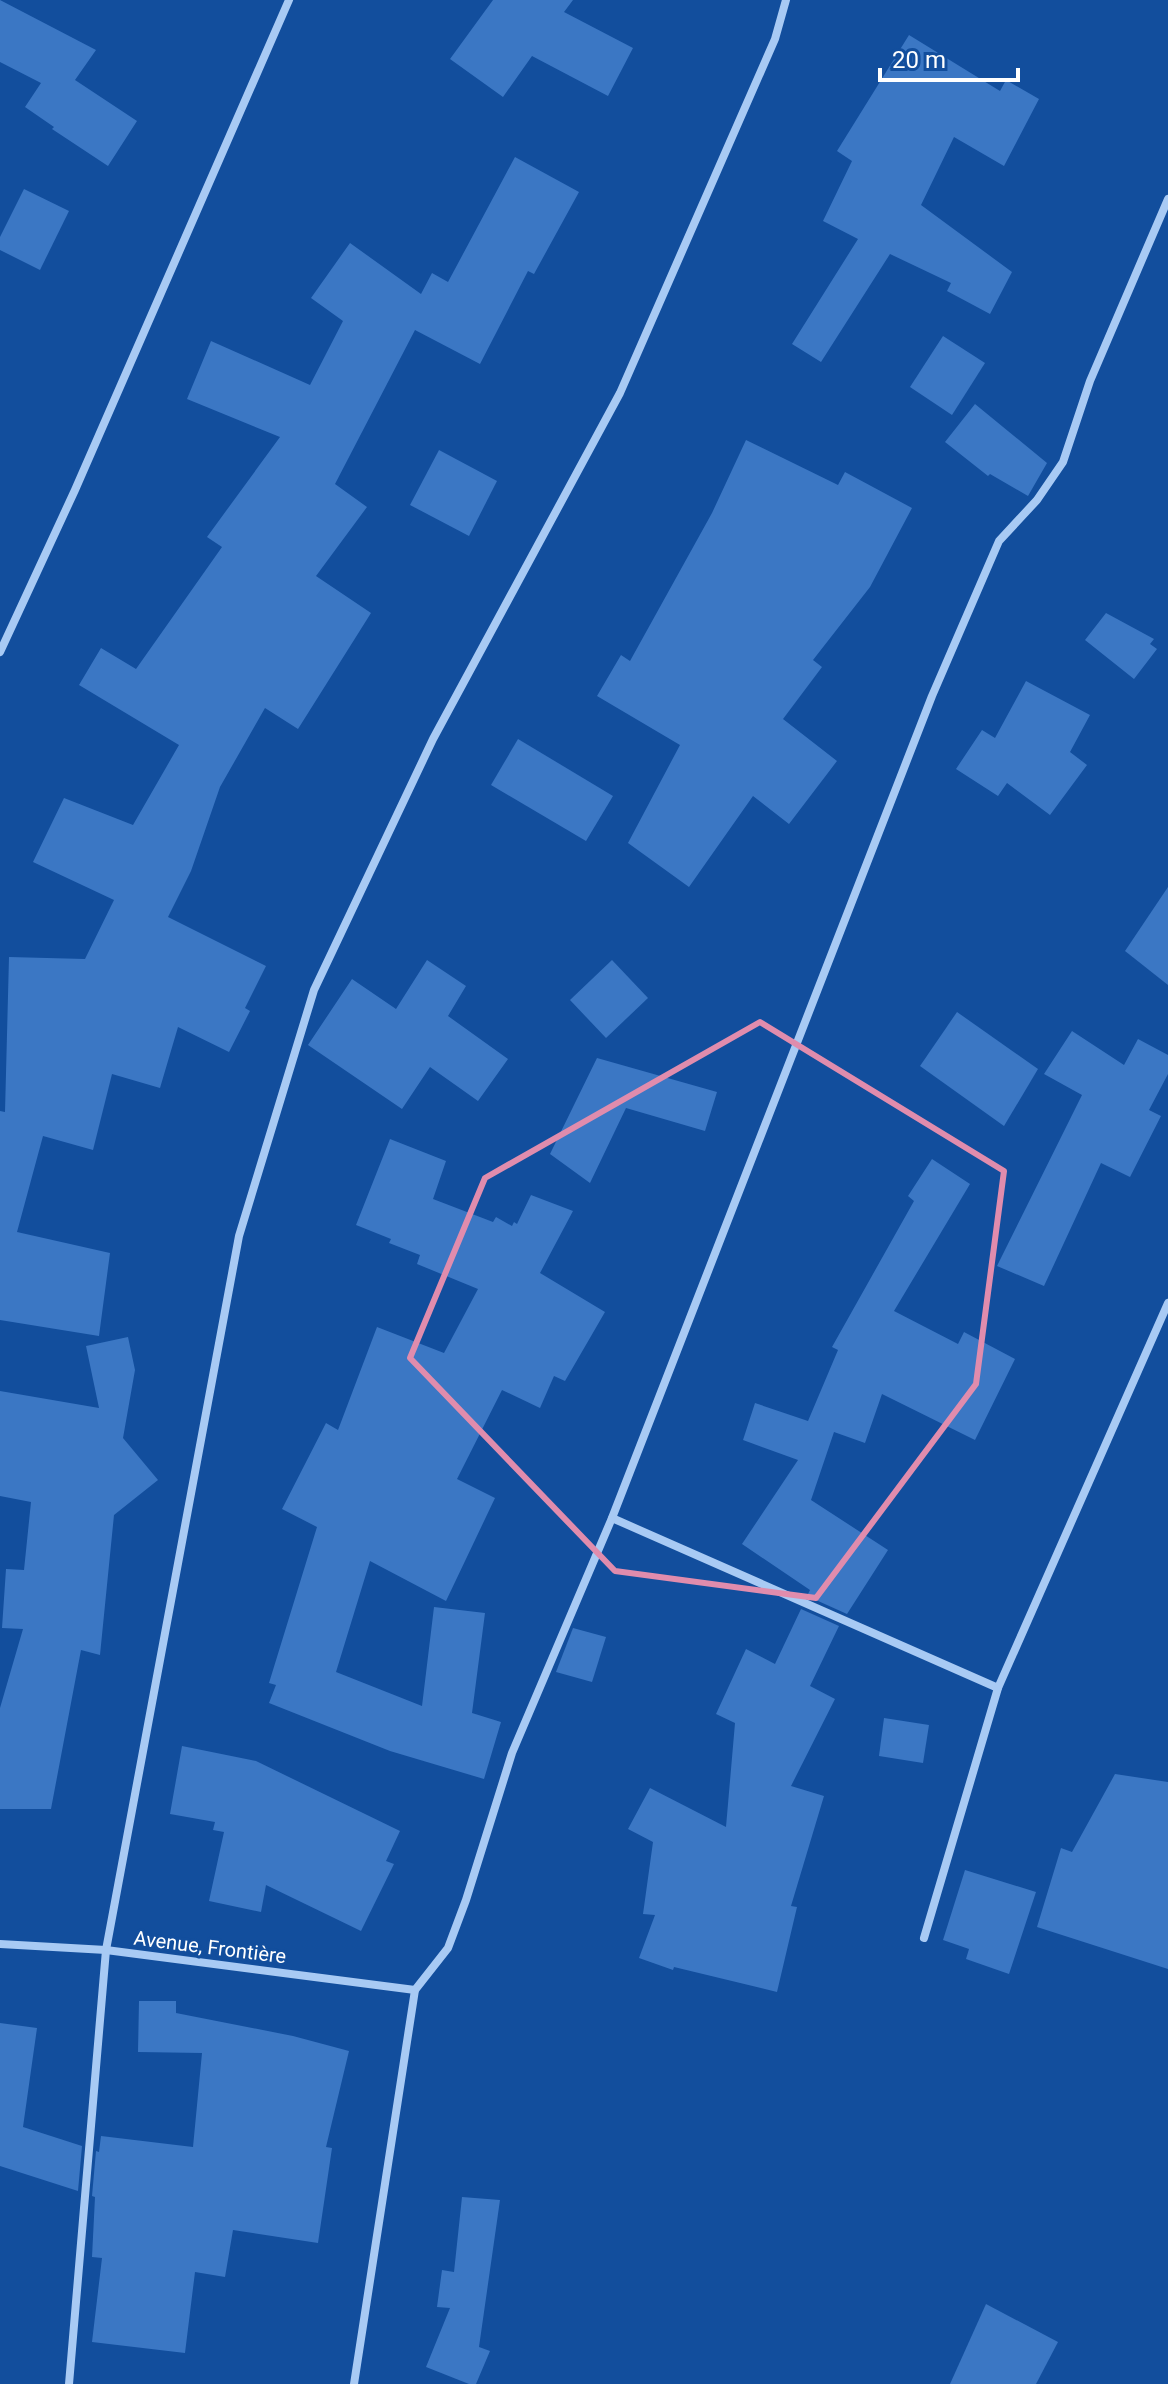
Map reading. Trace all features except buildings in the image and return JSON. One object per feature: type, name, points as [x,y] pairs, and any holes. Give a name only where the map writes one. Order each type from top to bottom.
[{"type":"street","points":[[0,652],[75,490],[289,0]]},
{"type":"street","points":[[69,2384],[106,1950],[239,1236],[314,990],[433,739],[620,393],[775,39],[786,0]]},
{"type":"street","points":[[354,2384],[415,1990],[448,1948],[512,1753],[612,1518],[932,696],[999,541],[1037,500],[1063,462],[1090,381],[1168,199]]},
{"type":"street","points":[[924,1938],[998,1688],[1168,1303]]},
{"type":"street","points":[[612,1518],[998,1688]]},
{"type":"street","name":"Avenue, Frontière","points":[[0,1944],[106,1950],[415,1990]]},
{"type":"highlighted area","points":[[760,1022],[1004,1171],[976,1384],[816,1598],[615,1571],[410,1358],[485,1178]]}]
